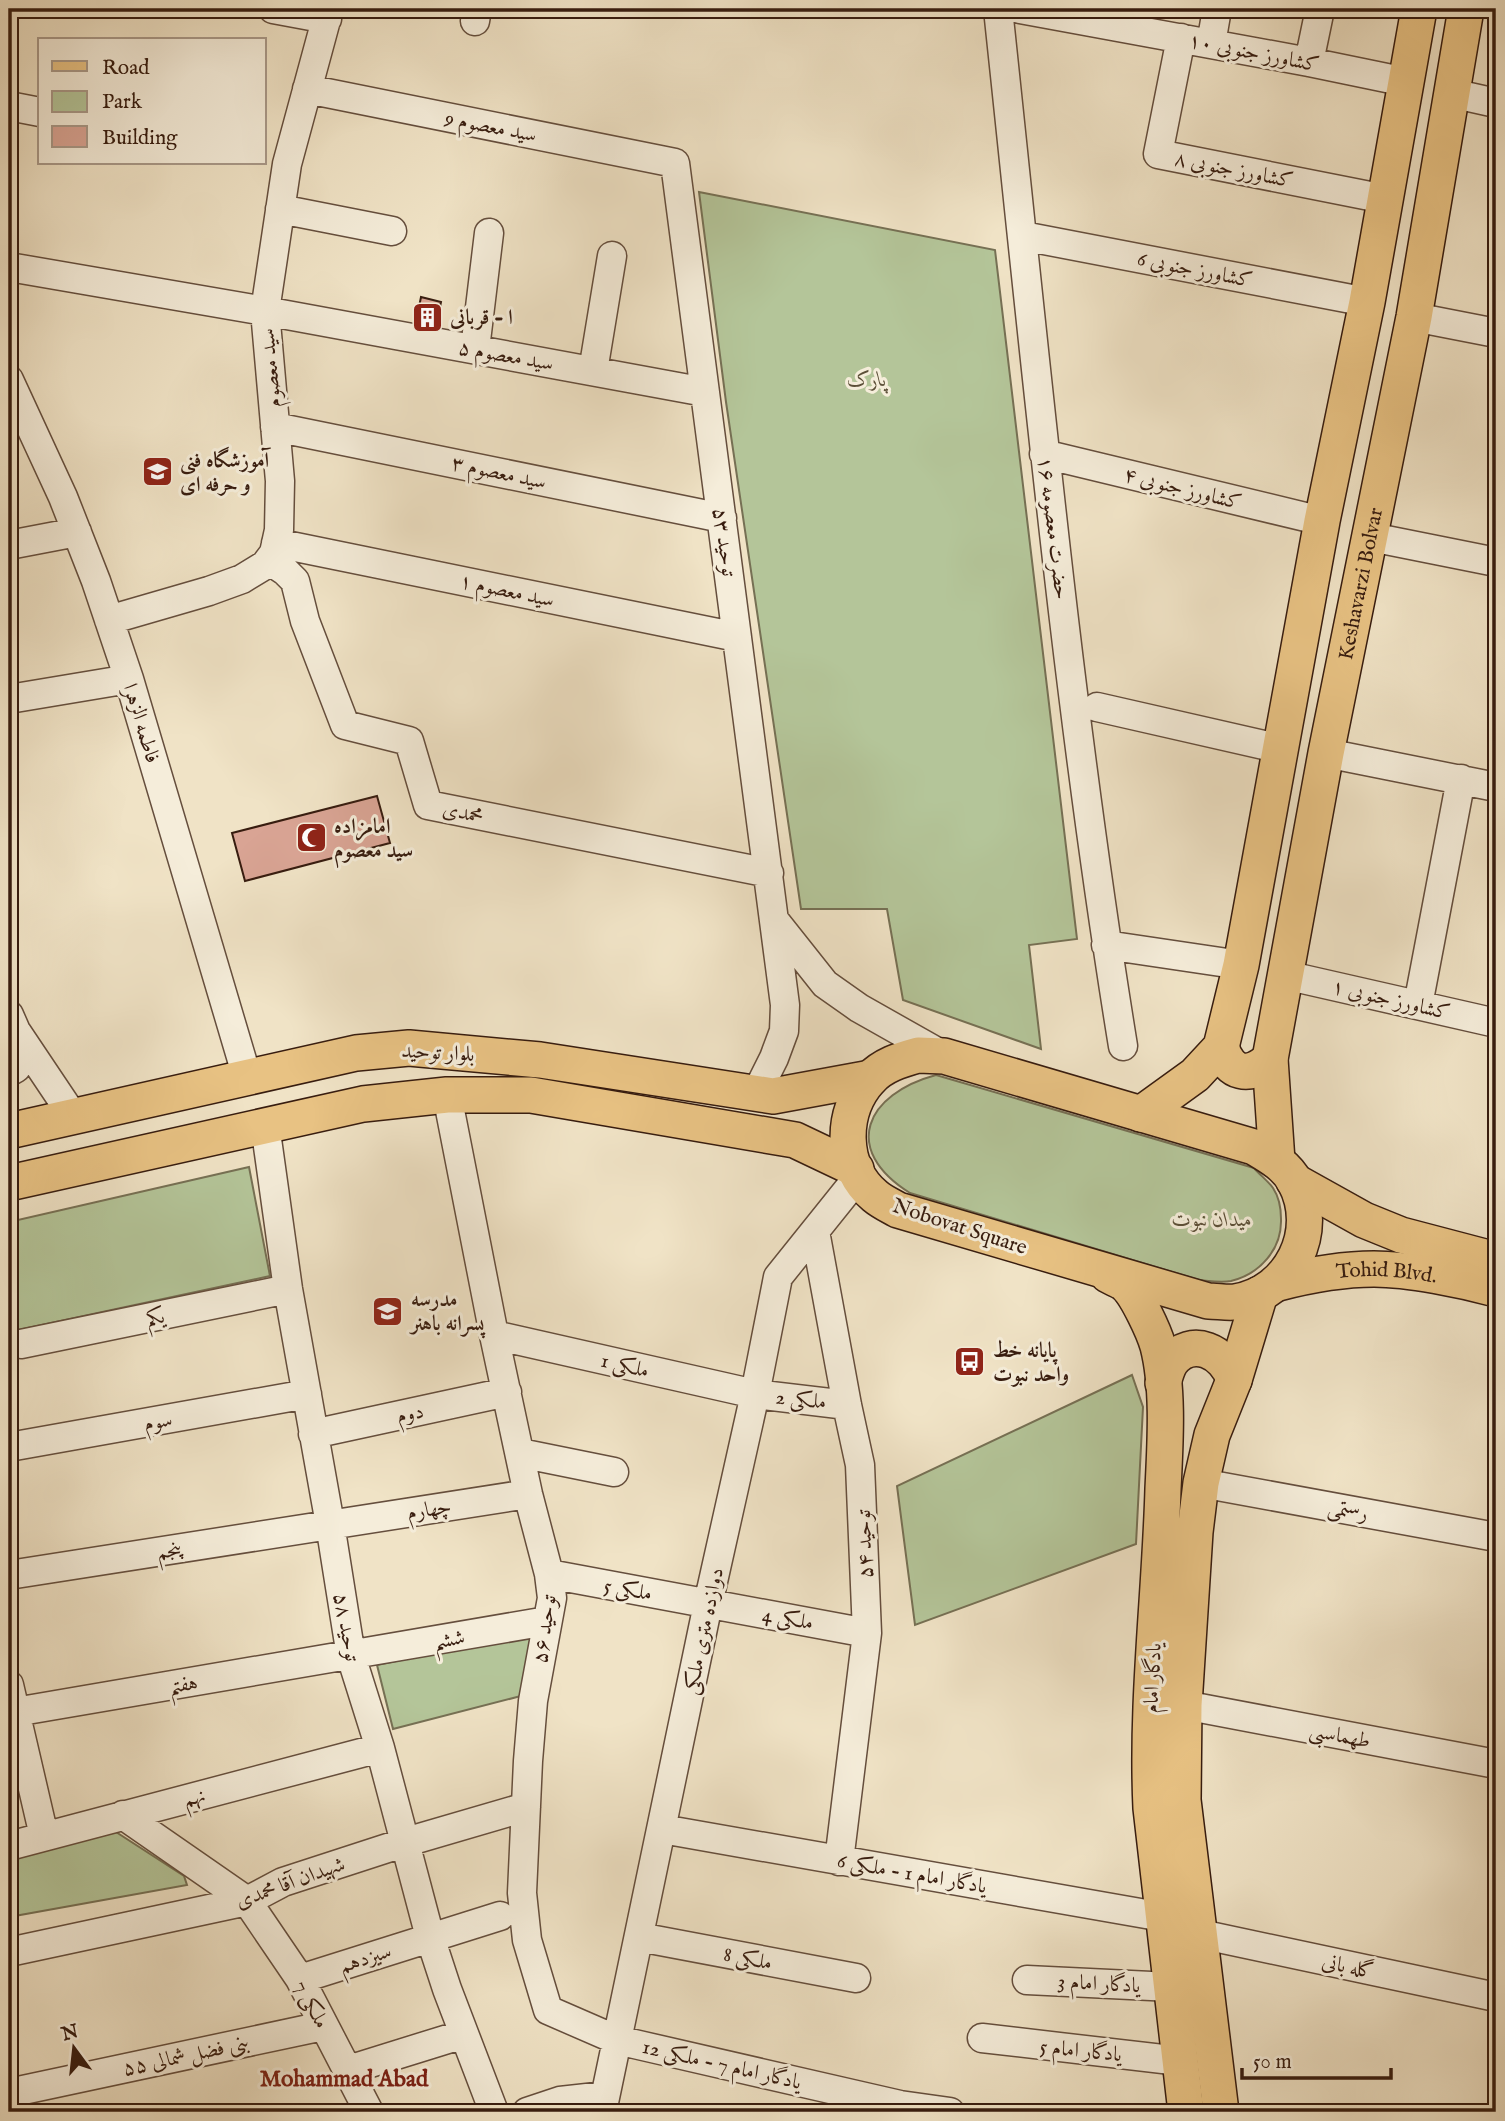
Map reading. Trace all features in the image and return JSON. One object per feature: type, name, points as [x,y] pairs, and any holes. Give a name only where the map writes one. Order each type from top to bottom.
[{"type":"main road","points":[[1141,1114],[1195,1075],[1220,1047],[1241,965],[1322,521],[1367,302],[1419,9]]},
{"type":"main road","name":"Keshavarzi Bolvar","points":[[1285,1170],[1270,1059],[1326,753],[1414,317],[1466,9]]},
{"type":"main road","points":[[1220,1047],[1224,1059],[1234,1069],[1247,1072],[1260,1069],[1270,1059]]},
{"type":"main road","name":"بلوار توحید","points":[[9,1131],[356,1053],[408,1048],[540,1060],[764,1095],[871,1078]]},
{"type":"main road","points":[[857,1172],[849,1152],[848,1125],[855,1100],[871,1078],[892,1063],[918,1055],[944,1056],[1254,1147],[1285,1170],[1304,1205],[1305,1232],[1297,1257],[1269,1289]]},
{"type":"main road","name":"بلوار توحید","points":[[9,1183],[363,1104],[447,1095],[531,1095],[795,1140],[857,1172]]},
{"type":"main road","points":[[764,1095],[802,1104],[807,1113],[807,1124],[803,1134],[795,1140]]},
{"type":"main road","name":"Tohid Blvd.","points":[[1285,1170],[1364,1220],[1401,1235],[1496,1260]]},
{"type":"main road","name":"Nobovat Square","points":[[857,1172],[876,1196],[898,1210],[1208,1301],[1235,1302],[1269,1289]]},
{"type":"main road","name":"یادگار امام","points":[[1096,1268],[1127,1286],[1145,1314],[1158,1346],[1163,1383],[1165,1437],[1149,1770],[1186,2112]]},
{"type":"main road","name":"Tohid Blvd.","points":[[1269,1289],[1310,1274],[1373,1269],[1418,1274],[1496,1289]]},
{"type":"main road","points":[[1163,1383],[1170,1363],[1187,1351],[1210,1351],[1219,1356],[1231,1371],[1238,1367],[1260,1329],[1274,1315],[1301,1296],[1352,1278],[1418,1274]]},
{"type":"main road","name":"یادگار امام","points":[[1221,2112],[1183,1800],[1184,1705],[1195,1532],[1201,1483],[1212,1434],[1269,1289]]},
{"type":"street","points":[[273,9],[328,14]]},
{"type":"street","name":"حضرت معصومه ۱۶","points":[[998,9],[1044,454],[1107,945],[1123,1046]]},
{"type":"street","name":"کشاورز جنوبی ۱۰","points":[[1020,9],[1098,16],[1181,38],[1405,82]]},
{"type":"street","points":[[1211,44],[1217,9]]},
{"type":"street","points":[[1309,62],[1320,9]]},
{"type":"street","name":"سید معصوم","points":[[273,552],[279,530],[281,494],[265,311],[281,209],[276,162],[307,89],[328,14]]},
{"type":"street","name":"کشاورز جنوبی ۸","points":[[1181,38],[1158,154],[1385,199]]},
{"type":"street","name":"سید معصوم 9","points":[[307,89],[675,163]]},
{"type":"street","points":[[1451,93],[1496,103]]},
{"type":"street","points":[[9,106],[38,113]]},
{"type":"street","name":"توحید ۵۳","points":[[675,163],[785,1005],[784,1031],[764,1095]]},
{"type":"street","points":[[281,209],[392,231]]},
{"type":"street","points":[[474,349],[489,233]]},
{"type":"street","name":"کشاورز جنوبی 6","points":[[1023,236],[1367,302]]},
{"type":"street","points":[[593,371],[612,256]]},
{"type":"street","name":"سید معصوم ۵","points":[[9,267],[705,392]]},
{"type":"street","points":[[1414,317],[1496,333]]},
{"type":"street","name":"فاطمه الزهرا","points":[[11,391],[63,497],[109,620],[247,1077]]},
{"type":"street","name":"سید معصوم ۳","points":[[275,427],[722,518]]},
{"type":"street","name":"کشاورز جنوبی ۴","points":[[1044,454],[1322,521]]},
{"type":"street","points":[[9,545],[77,532]]},
{"type":"street","points":[[1371,537],[1496,562]]},
{"type":"street","points":[[109,620],[234,582],[255,572],[273,552]]},
{"type":"street","name":"سید معصوم ۱","points":[[273,552],[737,637]]},
{"type":"street","name":"محمدی","points":[[273,552],[295,581],[305,621],[345,724],[409,741],[428,805],[769,873]]},
{"type":"street","points":[[9,699],[129,679]]},
{"type":"street","points":[[1097,707],[1281,749]]},
{"type":"street","points":[[1326,753],[1496,786]]},
{"type":"street","points":[[1419,1005],[1461,779]]},
{"type":"street","points":[[775,921],[825,984],[859,1008],[944,1056]]},
{"type":"street","points":[[1107,945],[1241,965]]},
{"type":"street","name":"کشاورز جنوبی ۱","points":[[1285,975],[1496,1023]]},
{"type":"street","points":[[9,1072],[16,1068],[18,1052],[12,1023]]},
{"type":"street","points":[[12,1023],[73,1116]]},
{"type":"street","name":"توحید ۵۶","points":[[447,1095],[494,1335],[528,1494],[549,1574],[552,1598],[533,1701],[522,1893],[527,1940],[548,2010],[617,2040]]},
{"type":"street","name":"توحید ۵۸","points":[[265,1125],[288,1289],[351,1657],[380,1748],[446,1989],[494,2112]]},
{"type":"street","name":"دوازده متری ملکی","points":[[603,2104],[778,1278],[816,1231],[857,1172]]},
{"type":"street","name":"توحید ۵۴","points":[[816,1231],[860,1465],[867,1633],[839,1861]]},
{"type":"street","name":"یکم","points":[[22,1344],[288,1289]]},
{"type":"street","name":"ملکی 1","points":[[494,1335],[755,1394]]},
{"type":"street","name":"دوم","points":[[313,1434],[507,1392]]},
{"type":"street","name":"سوم","points":[[9,1447],[307,1394]]},
{"type":"street","name":"ملکی 2","points":[[755,1394],[847,1405]]},
{"type":"street","points":[[520,1453],[614,1472]]},
{"type":"street","name":"رستمی","points":[[1201,1483],[1496,1537]]},
{"type":"street","name":"چهارم","points":[[330,1524],[528,1494]]},
{"type":"street","name":"پنجم","points":[[9,1575],[330,1524]]},
{"type":"street","name":"ملکی 5","points":[[549,1574],[708,1604]]},
{"type":"street","name":"ملکی 4","points":[[708,1604],[867,1633]]},
{"type":"street","name":"ششم","points":[[351,1657],[547,1621]]},
{"type":"street","name":"هفتم","points":[[15,1713],[351,1657]]},
{"type":"street","points":[[9,1685],[44,1836]]},
{"type":"street","name":"طهماسبی","points":[[1184,1705],[1496,1764]]},
{"type":"street","name":"نهم","points":[[9,1846],[380,1748]]},
{"type":"street","name":"شهیدان آقا محمدی","points":[[9,1952],[247,1901],[283,1882],[526,1807]]},
{"type":"street","points":[[123,1815],[247,1901]]},
{"type":"street","name":"یادگار امام 1 - ملکی 6","points":[[662,1829],[1163,1917]]},
{"type":"street","name":"ملکی 7","points":[[247,1901],[300,1979],[369,2112]]},
{"type":"street","name":"سیزدهم","points":[[300,1979],[500,1916]]},
{"type":"street","name":"گله بانی","points":[[1200,1934],[1496,1997]]},
{"type":"street","name":"ملکی 8","points":[[639,1937],[856,1978]]},
{"type":"street","name":"یادگار امام 3","points":[[1027,1980],[1172,1987]]},
{"type":"street","name":"بنی فضل شمالی ۵۵","points":[[9,2093],[323,2026]]},
{"type":"street","points":[[348,2070],[464,2034]]},
{"type":"street","name":"یادگار امام 5","points":[[982,2038],[1180,2061]]},
{"type":"street","name":"یادگار امام 7 - ملکی 12","points":[[617,2040],[900,2105],[950,2112]]},
{"type":"street","points":[[527,2112],[560,2101],[603,2104]]},
{"type":"green space","name":"پارک","points":[[699,192],[995,250],[1077,939],[1029,945],[1041,1049],[903,1000],[887,909],[801,909],[726,402]]},
{"type":"green space","name":"میدان نبوت","points":[[936,1075],[1254,1168],[1273,1188],[1279,1203],[1280,1230],[1273,1250],[1260,1266],[1242,1278],[1223,1282],[1199,1280],[910,1193],[888,1176],[875,1159],[869,1141],[870,1125],[879,1109],[893,1095]]},
{"type":"green space","points":[[249,1167],[270,1276],[9,1332],[9,1222]]},
{"type":"green space","points":[[1132,1375],[1143,1407],[1136,1544],[915,1625],[897,1486]]},
{"type":"green space","points":[[532,1633],[521,1696],[393,1729],[377,1665]]},
{"type":"green space","points":[[116,1832],[184,1876],[187,1885],[9,1917],[9,1854]]},
{"type":"building","name":"ا - قربانی","points":[[421,297],[441,302],[436,326],[416,322]]},
{"type":"building","name":"امامزاده سید معصوم","points":[[377,796],[390,843],[245,881],[232,833]]},
{"type":"place","name":"ا - قربانی","points":[[427,317]]},
{"type":"place","name":"آموزشگاه فنی و حرفه ای","points":[[157,472]]},
{"type":"place","name":"امامزاده سید معصوم","points":[[311,838]]},
{"type":"place","name":"مدرسه پسرانه باهنر","points":[[388,1311]]},
{"type":"place","name":"پایانه خط واحد نبوت","points":[[970,1362]]},
{"type":"district","name":"Mohammad Abad","points":[[344,2078]]}]
